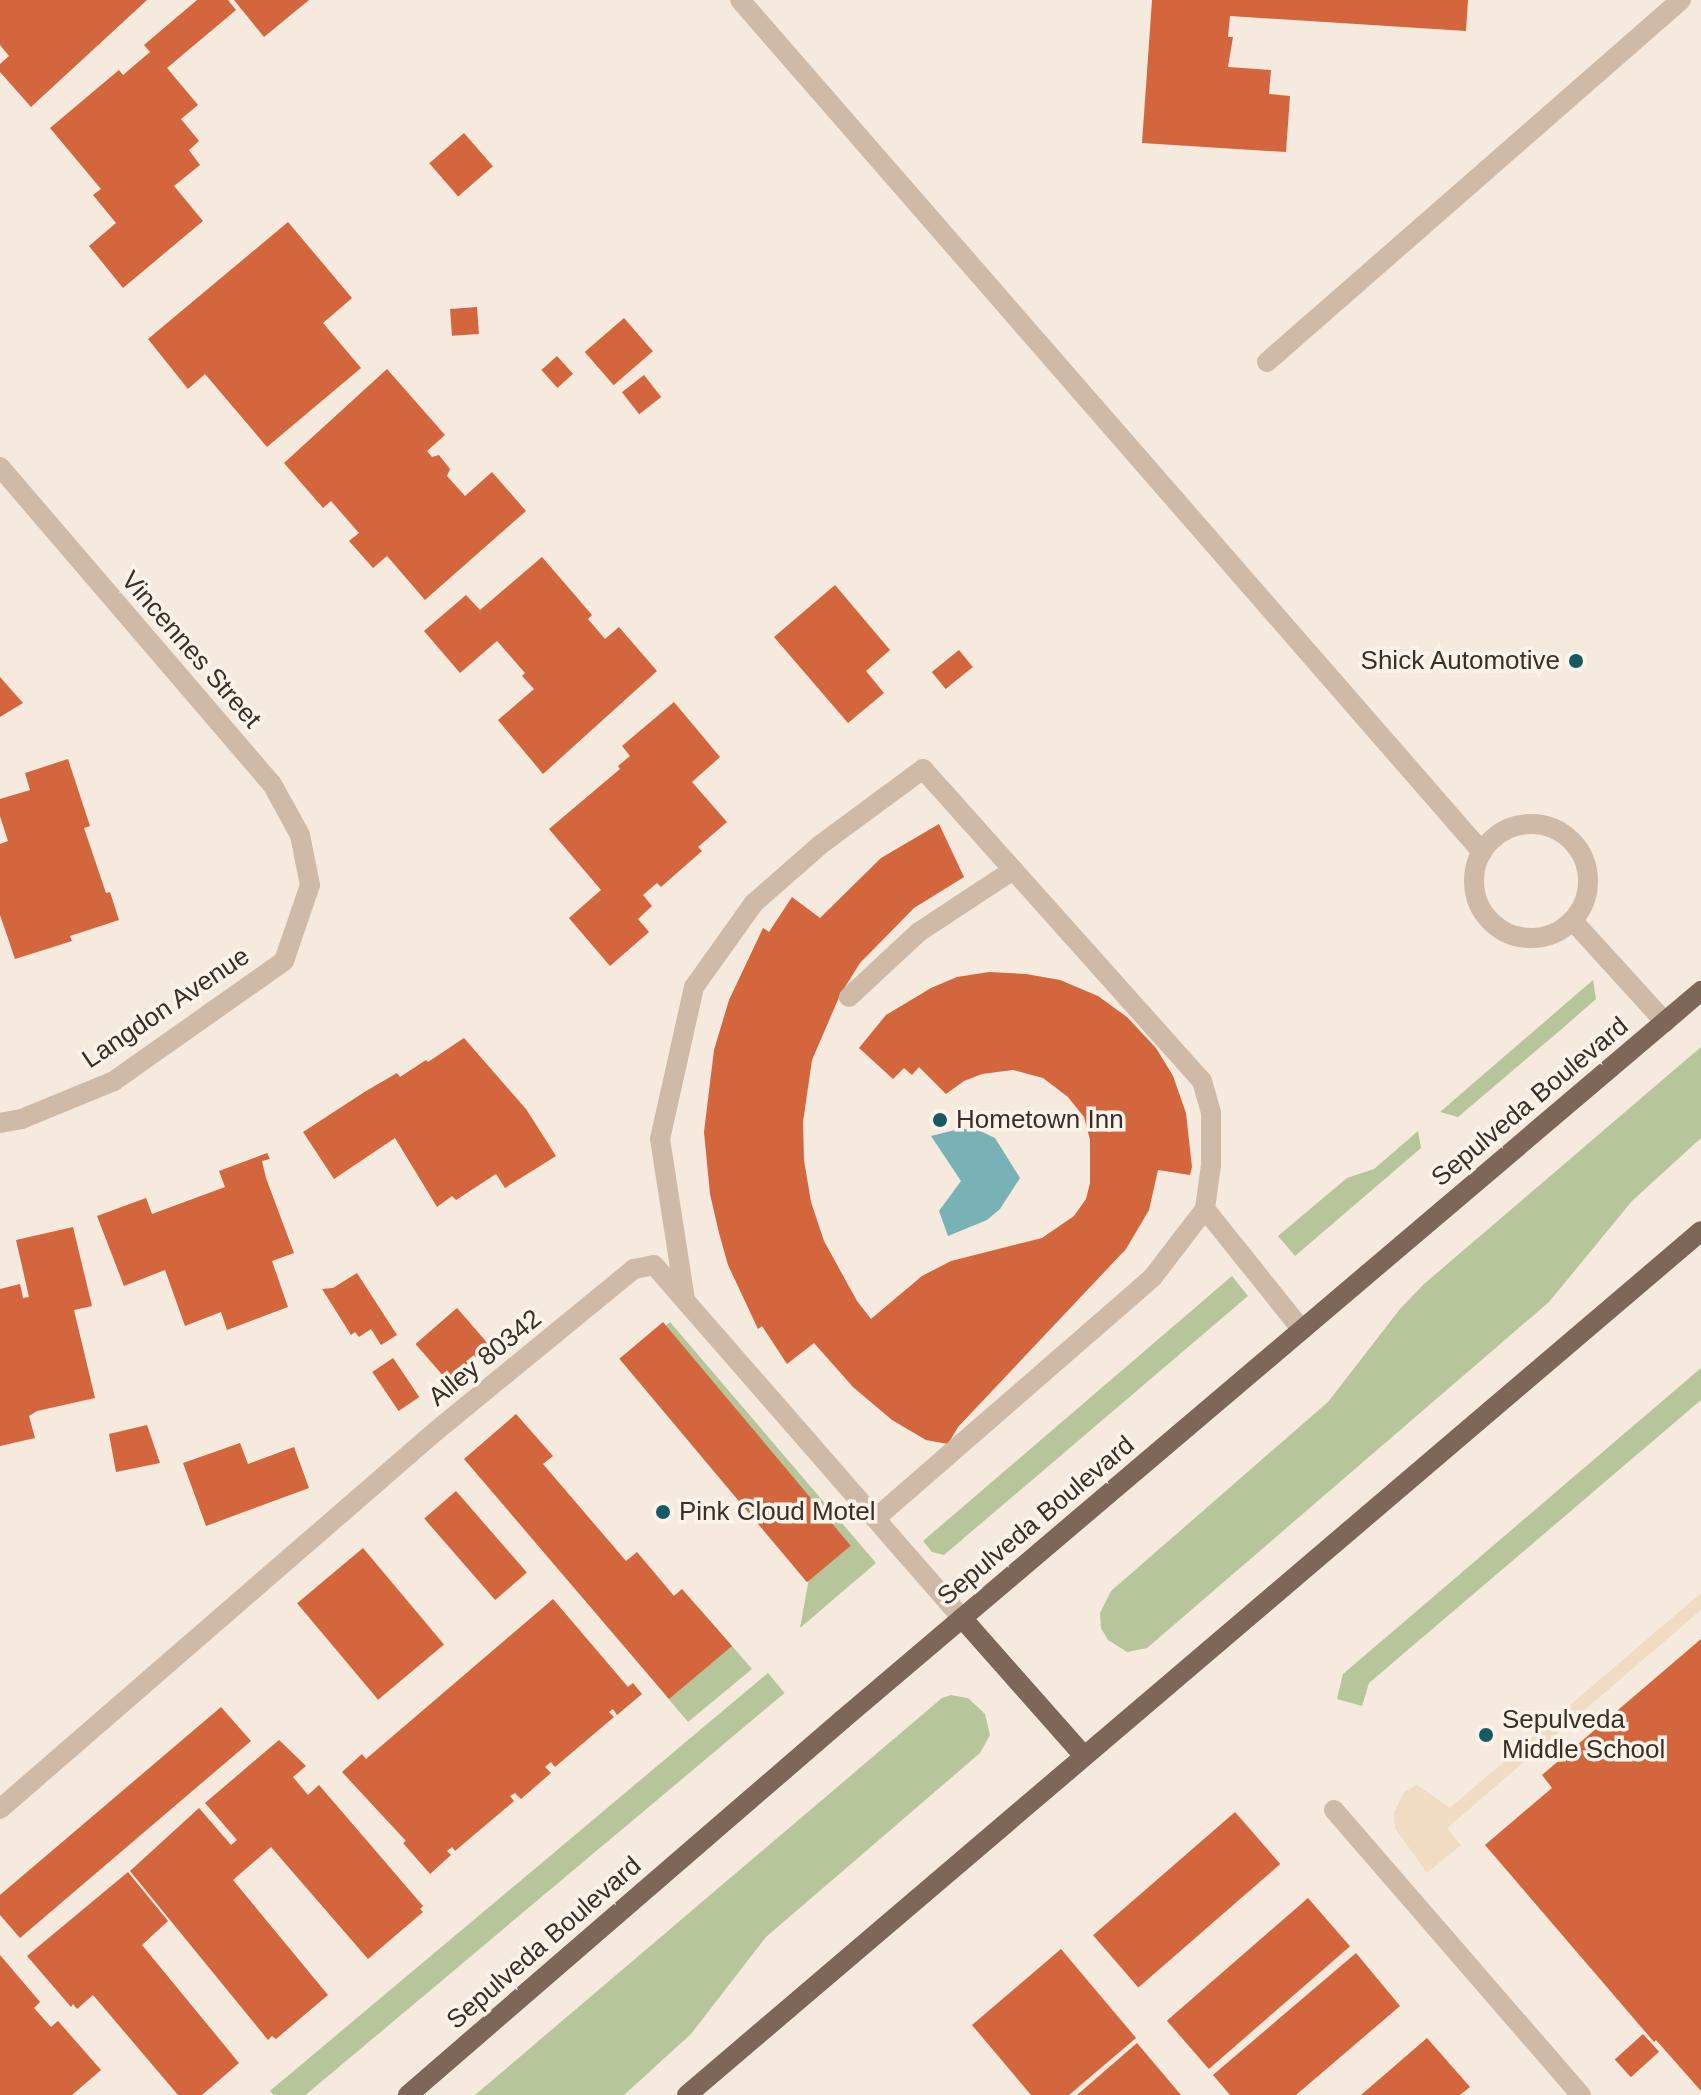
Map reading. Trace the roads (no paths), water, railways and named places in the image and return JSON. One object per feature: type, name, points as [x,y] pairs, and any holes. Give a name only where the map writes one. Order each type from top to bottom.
[{"type":"main road","name":"Sepulveda Boulevard","points":[[408,2095],[962,1618],[1701,991]]},
{"type":"main road","points":[[687,2095],[1701,1231]]},
{"type":"main road","points":[[962,1618],[1084,1756]]},
{"type":"street","points":[[740,0],[1482,852]]},
{"type":"street","points":[[1267,362],[1681,0]]},
{"type":"street","name":"Vincennes Street","points":[[0,467],[272,784],[300,835],[310,885]]},
{"type":"street","points":[[685,1300],[660,1139],[694,987],[754,903],[820,845],[923,769],[1202,1081],[1211,1113],[1212,1146],[1205,1209],[1152,1278],[876,1518]]},
{"type":"street","points":[[1531,823],[1550,826],[1566,836],[1580,851],[1587,869],[1586,897],[1573,921],[1558,932],[1522,938],[1490,921],[1479,906],[1474,888],[1475,870],[1482,852],[1494,837],[1511,827],[1531,823]]},
{"type":"street","points":[[849,997],[919,932],[1013,870]]},
{"type":"street","name":"Langdon Avenue","points":[[0,1123],[22,1119],[114,1081],[284,961],[310,885]]},
{"type":"street","points":[[1573,921],[1665,1022]]},
{"type":"street","points":[[1205,1209],[1302,1330]]},
{"type":"street","name":"Alley 80342","points":[[0,1809],[436,1431],[634,1269],[654,1265],[962,1618]]},
{"type":"street","points":[[1334,1810],[1581,2095]]},
{"type":"water","points":[[959,1129],[976,1129],[995,1138],[1020,1178],[1000,1209],[987,1220],[948,1236],[939,1211],[961,1181],[931,1136]]},
{"type":"place","name":"Shick Automotive","points":[[1576,661]]},
{"type":"place","name":"Hometown Inn","points":[[940,1120]]},
{"type":"place","name":"Pink Cloud Motel","points":[[663,1512]]},
{"type":"place","name":"Sepulveda Middle School","points":[[1486,1735]]}]
